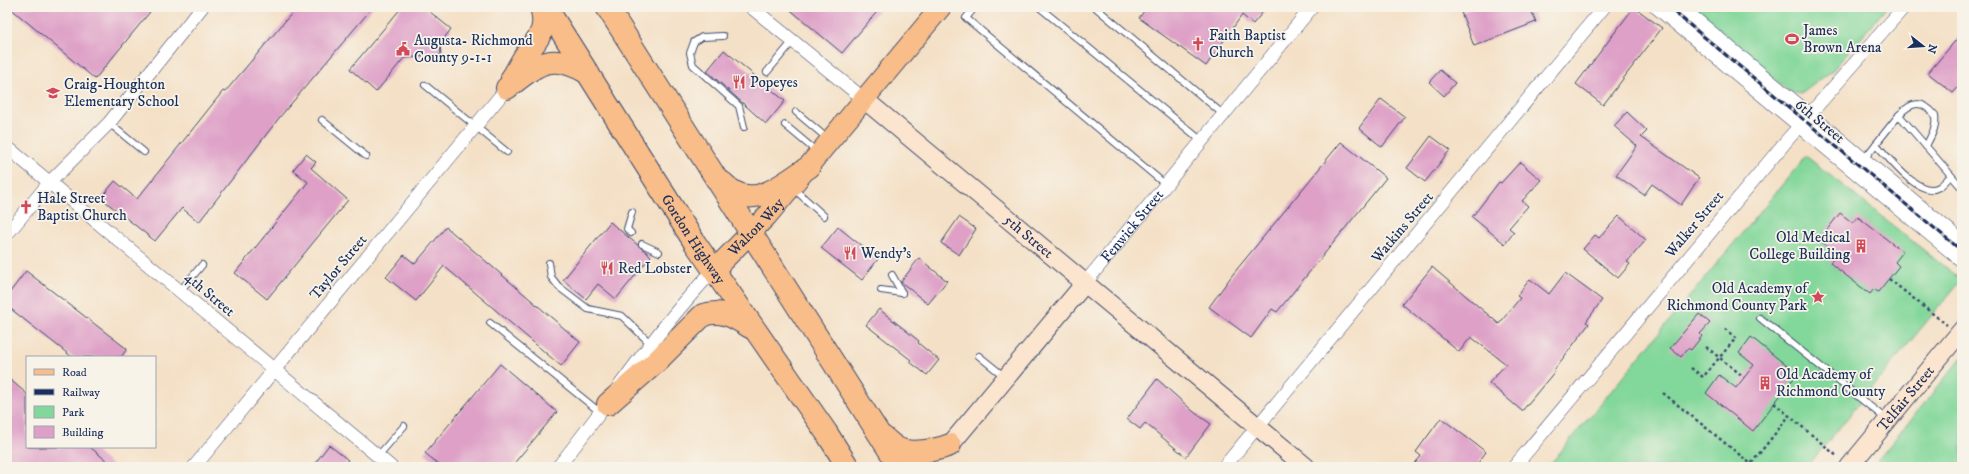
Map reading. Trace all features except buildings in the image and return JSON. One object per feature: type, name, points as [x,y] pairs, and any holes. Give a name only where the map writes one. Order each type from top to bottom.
[{"type":"highway","points":[[507,88],[524,57],[540,37],[544,27],[541,7]]},
{"type":"highway","name":"Gordon Highway","points":[[546,7],[752,328],[826,432],[848,467]]},
{"type":"highway","points":[[610,10],[900,467]]},
{"type":"highway","points":[[507,88],[535,66],[547,62],[570,64],[588,74]]},
{"type":"highway","points":[[712,170],[731,191],[746,198],[763,195],[820,154]]},
{"type":"highway","points":[[605,408],[655,363],[703,315],[711,312],[723,313],[730,315],[752,328]]},
{"type":"highway","points":[[878,432],[896,448],[904,450],[936,450],[950,445]]},
{"type":"highway","points":[[939,467],[950,445]]},
{"type":"main road","name":"Walton Way","points":[[714,270],[752,232],[792,187],[941,7]]},
{"type":"main road","name":"5th Street","points":[[865,100],[1306,467]]},
{"type":"main road","name":"Fenwick Street","points":[[950,445],[1007,378],[1084,283]]},
{"type":"main road","name":"Telfair Street","points":[[1849,467],[1960,332]]},
{"type":"street","points":[[7,234],[50,182],[109,122],[202,7]]},
{"type":"street","name":"5th Street","points":[[752,7],[865,100]]},
{"type":"street","name":"Fenwick Street","points":[[1084,283],[1312,7]]},
{"type":"street","name":"Watkins Street","points":[[1224,467],[1604,7]]},
{"type":"street","name":"6th Street","points":[[1656,7],[1962,261]]},
{"type":"street","name":"6th Street","points":[[1681,7],[1962,241]]},
{"type":"street","name":"Walker Street","points":[[1514,467],[1651,301],[1810,113],[1904,7]]},
{"type":"street","name":"Taylor Street","points":[[194,467],[507,88]]},
{"type":"street","name":"4th Street","points":[[7,147],[181,290],[391,467]]},
{"type":"street","name":"Walton Way","points":[[558,467],[605,408],[650,343],[693,292],[714,270]]},
{"type":"lane","points":[[975,7],[966,18],[1166,185]]},
{"type":"lane","points":[[1039,7],[1202,141]]},
{"type":"lane","points":[[1095,7],[1224,115]]},
{"type":"lane","points":[[723,36],[702,37],[694,42],[690,53],[693,65],[739,106],[744,127]]},
{"type":"lane","points":[[767,72],[793,41]]},
{"type":"lane","points":[[425,85],[507,152]]},
{"type":"lane","points":[[1864,159],[1906,107],[1914,104],[1922,105],[1935,114],[1936,121],[1934,130],[1926,146]]},
{"type":"lane","points":[[796,112],[820,154]]},
{"type":"lane","points":[[1899,115],[1962,188]]},
{"type":"lane","points":[[322,120],[366,156]]},
{"type":"lane","points":[[109,122],[144,152]]},
{"type":"lane","points":[[785,125],[820,154]]},
{"type":"lane","points":[[1876,144],[1908,178],[1919,186],[1928,189],[1939,188],[1951,176]]},
{"type":"lane","points":[[792,187],[824,216]]},
{"type":"lane","points":[[631,233],[627,228],[632,212]]},
{"type":"lane","points":[[642,244],[659,252]]},
{"type":"lane","points":[[549,263],[551,277],[559,286],[588,309],[622,316],[650,343]]},
{"type":"lane","points":[[181,290],[202,265]]},
{"type":"lane","points":[[881,290],[902,293],[892,275]]},
{"type":"lane","points":[[1760,318],[1888,420]]},
{"type":"lane","points":[[490,322],[605,408]]},
{"type":"lane","points":[[979,356],[1007,378]]},
{"type":"lane","points":[[378,456],[404,426]]},
{"type":"path","points":[[1889,279],[1960,332]]},
{"type":"path","points":[[1691,368],[1704,377],[1736,338],[1725,329]]},
{"type":"path","points":[[1706,347],[1744,377]]},
{"type":"path","points":[[1663,393],[1750,464],[1789,416]]},
{"type":"path","points":[[1774,403],[1849,467]]},
{"type":"green space","name":"James Brown Arena","points":[[1686,7],[1887,7],[1833,70],[1801,94],[1790,92]]},
{"type":"green space","name":"Old Academy of Richmond County Park","points":[[1806,156],[1961,280],[1807,467],[1548,467]]},
{"type":"green space","points":[[1962,357],[1962,467],[1872,467]]},
{"type":"railway","points":[[1668,7],[1962,251]]},
{"type":"place","name":"James Brown Arena","points":[[1792,39]]},
{"type":"place","name":"Faith Baptist Church","points":[[1198,44]]},
{"type":"place","name":"Augusta- Richmond County 9-1-1","points":[[403,49]]},
{"type":"place","name":"Popeyes","points":[[739,82]]},
{"type":"place","name":"Craig-Houghton Elementary School","points":[[53,93]]},
{"type":"place","name":"Hale Street Baptist Church","points":[[26,207]]},
{"type":"place","name":"Old Medical College Building","points":[[1861,246]]},
{"type":"place","name":"Wendy's","points":[[850,253]]},
{"type":"place","name":"Red Lobster","points":[[607,268]]},
{"type":"place","name":"Old Academy of Richmond County Park","points":[[1818,297]]},
{"type":"place","name":"Old Academy of Richmond County","points":[[1765,383]]}]
